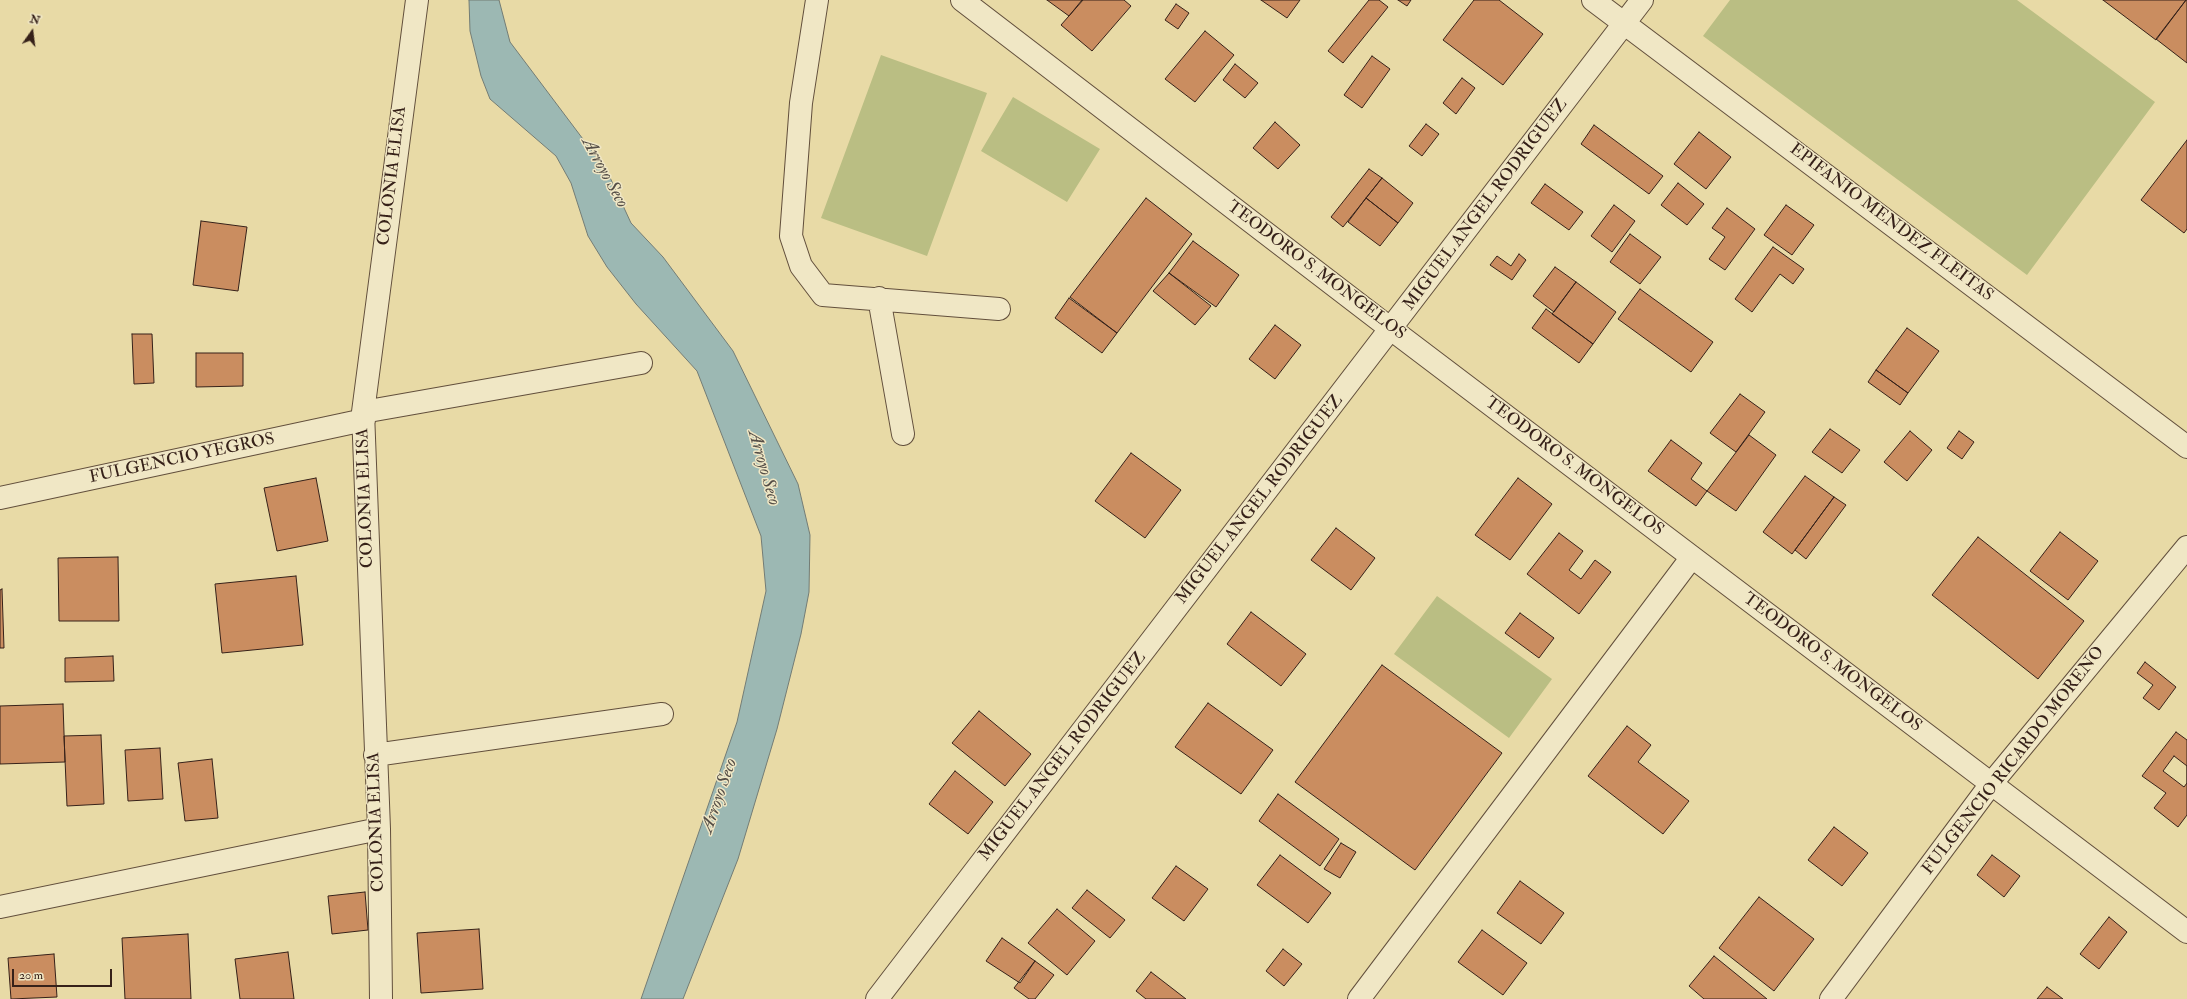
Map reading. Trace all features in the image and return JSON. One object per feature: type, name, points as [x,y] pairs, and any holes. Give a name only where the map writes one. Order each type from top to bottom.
[{"type":"street","name":"COLONIA ELISA","points":[[382,999],[379,829],[363,416],[417,0]]},
{"type":"street","points":[[817,0],[801,103],[791,236],[801,266],[823,295],[880,298],[999,309]]},
{"type":"street","name":"TEODORO S. MONGELOS","points":[[962,0],[1391,329],[2187,932]]},
{"type":"street","name":"EPIFANIO MENDEZ FLEITAS","points":[[1594,0],[2187,447]]},
{"type":"street","name":"MIGUEL ANGEL RODRIGUEZ","points":[[877,999],[1642,0]]},
{"type":"street","points":[[880,298],[903,434]]},
{"type":"street","name":"FULGENCIO YEGROS","points":[[0,498],[363,416],[641,363]]},
{"type":"street","name":"FULGENCIO RICARDO MORENO","points":[[1831,999],[1991,784],[2187,547]]},
{"type":"street","points":[[1359,999],[1692,557]]},
{"type":"street","points":[[375,755],[662,714]]},
{"type":"street","points":[[0,907],[379,829]]},
{"type":"green space","points":[[1730,0],[2017,0],[2155,102],[2027,275],[1703,36]]},
{"type":"green space","points":[[881,55],[987,93],[927,256],[821,218]]},
{"type":"green space","points":[[1013,97],[1100,149],[1067,202],[981,151]]},
{"type":"green space","points":[[1437,596],[1552,679],[1509,738],[1394,654]]},
{"type":"water","name":"Arroyo Seco","points":[[469,0],[499,0],[510,42],[607,171],[631,223],[663,257],[733,351],[798,484],[810,535],[809,592],[801,634],[777,729],[738,859],[683,999],[641,999],[737,722],[766,591],[761,536],[697,371],[636,304],[607,267],[588,236],[571,183],[556,156],[490,99],[481,76],[470,31]]},
{"type":"building","points":[[1047,0],[1082,0],[1069,16]]},
{"type":"building","points":[[1083,0],[1124,0],[1131,6],[1092,51],[1061,25]]},
{"type":"building","points":[[1261,0],[1300,0],[1287,18]]},
{"type":"building","points":[[1369,0],[1379,0],[1388,7],[1343,63],[1328,51]]},
{"type":"building","points":[[1398,0],[1411,0],[1407,6]]},
{"type":"building","points":[[1474,0],[1499,0],[1543,34],[1503,85],[1443,40]]},
{"type":"building","points":[[2103,0],[2186,0],[2156,40]]},
{"type":"building","points":[[2187,0],[2187,63],[2156,39]]},
{"type":"building","points":[[1176,4],[1189,13],[1178,29],[1165,20]]},
{"type":"building","points":[[1205,31],[1234,55],[1195,102],[1165,79]]},
{"type":"building","points":[[1372,56],[1390,69],[1362,108],[1344,95]]},
{"type":"building","points":[[1235,64],[1258,83],[1245,98],[1223,80]]},
{"type":"building","points":[[1462,78],[1475,88],[1456,114],[1443,103]]},
{"type":"building","points":[[1275,122],[1300,145],[1278,169],[1253,148]]},
{"type":"building","points":[[1426,124],[1439,134],[1422,156],[1409,146]]},
{"type":"building","points":[[1594,125],[1663,176],[1649,194],[1581,144]]},
{"type":"building","points":[[1699,132],[1731,157],[1706,189],[1674,164]]},
{"type":"building","points":[[2187,140],[2187,229],[2184,233],[2141,200]]},
{"type":"building","points":[[1369,169],[1382,178],[1343,227],[1331,217]]},
{"type":"building","points":[[1382,178],[1413,203],[1398,223],[1366,198]]},
{"type":"building","points":[[1678,183],[1704,204],[1687,225],[1661,205]]},
{"type":"building","points":[[1545,184],[1583,212],[1569,230],[1531,203]]},
{"type":"building","points":[[1146,198],[1192,234],[1117,333],[1070,297]]},
{"type":"building","points":[[1366,198],[1398,223],[1380,246],[1348,222]]},
{"type":"building","points":[[1614,205],[1635,221],[1612,252],[1591,236]]},
{"type":"building","points":[[1786,205],[1814,225],[1792,255],[1764,235]]},
{"type":"building","points":[[1727,208],[1755,229],[1725,270],[1709,259],[1725,237],[1712,228]]},
{"type":"building","points":[[201,221],[247,227],[238,291],[193,285]]},
{"type":"building","points":[[1630,234],[1661,257],[1640,284],[1610,262]]},
{"type":"building","points":[[1193,241],[1239,275],[1216,307],[1169,273]]},
{"type":"building","points":[[1773,247],[1804,269],[1793,284],[1780,274],[1752,312],[1735,299]]},
{"type":"building","points":[[1519,254],[1526,260],[1512,280],[1490,265],[1497,256],[1511,266]]},
{"type":"building","points":[[1555,267],[1576,282],[1554,312],[1533,296]]},
{"type":"building","points":[[1169,273],[1211,306],[1195,325],[1153,291]]},
{"type":"building","points":[[1576,282],[1616,312],[1593,344],[1552,314]]},
{"type":"building","points":[[1640,289],[1713,342],[1691,372],[1618,319]]},
{"type":"building","points":[[1069,298],[1117,333],[1102,353],[1055,318]]},
{"type":"building","points":[[1546,309],[1593,344],[1579,363],[1532,328]]},
{"type":"building","points":[[1275,325],[1301,345],[1275,379],[1249,359]]},
{"type":"building","points":[[1907,328],[1939,351],[1908,393],[1876,370]]},
{"type":"building","points":[[132,334],[152,334],[154,383],[134,384]]},
{"type":"building","points":[[196,353],[243,353],[243,386],[196,387]]},
{"type":"building","points":[[1876,370],[1908,393],[1900,405],[1868,382]]},
{"type":"building","points":[[1740,394],[1765,412],[1736,452],[1710,433]]},
{"type":"building","points":[[1830,429],[1860,450],[1842,473],[1812,452]]},
{"type":"building","points":[[1910,431],[1932,450],[1907,481],[1884,462]]},
{"type":"building","points":[[1959,431],[1974,442],[1962,459],[1947,448]]},
{"type":"building","points":[[1749,435],[1776,455],[1736,511],[1707,491]]},
{"type":"building","points":[[1671,440],[1702,463],[1691,479],[1707,491],[1696,506],[1648,471]]},
{"type":"building","points":[[1131,453],[1181,490],[1145,538],[1095,501]]},
{"type":"building","points":[[1805,476],[1834,497],[1792,554],[1763,532]]},
{"type":"building","points":[[316,478],[328,541],[277,551],[264,488]]},
{"type":"building","points":[[1518,478],[1552,504],[1510,560],[1475,535]]},
{"type":"building","points":[[1834,497],[1846,505],[1806,559],[1795,550]]},
{"type":"building","points":[[1336,528],[1375,558],[1351,590],[1311,560]]},
{"type":"building","points":[[2060,532],[2098,561],[2068,600],[2030,571]]},
{"type":"building","points":[[1559,533],[1583,551],[1569,570],[1581,579],[1595,560],[1611,572],[1579,614],[1527,574]]},
{"type":"building","points":[[1978,537],[2084,621],[2038,679],[1932,595]]},
{"type":"building","points":[[118,557],[119,621],[59,621],[58,558]]},
{"type":"building","points":[[296,576],[303,645],[222,653],[215,584]]},
{"type":"building","points":[[2,589],[4,648],[0,648],[0,590]]},
{"type":"building","points":[[1251,612],[1306,654],[1281,686],[1227,644]]},
{"type":"building","points":[[1520,613],[1554,638],[1539,658],[1505,633]]},
{"type":"building","points":[[113,656],[114,681],[65,682],[65,658]]},
{"type":"building","points":[[2145,662],[2176,687],[2159,710],[2143,698],[2153,685],[2137,673]]},
{"type":"building","points":[[1382,665],[1502,753],[1415,870],[1295,782]]},
{"type":"building","points":[[1208,703],[1273,750],[1241,794],[1175,747]]},
{"type":"building","points":[[63,704],[65,762],[0,764],[0,706]]},
{"type":"building","points":[[979,711],[1031,754],[1005,786],[952,743]]},
{"type":"building","points":[[1627,726],[1651,745],[1638,762],[1689,801],[1663,834],[1588,776]]},
{"type":"building","points":[[2176,732],[2187,740],[2187,815],[2178,827],[2154,808],[2166,793],[2142,776]]},
{"type":"building","points":[[101,735],[104,804],[67,806],[64,736]]},
{"type":"building","points":[[160,748],[163,799],[128,801],[125,750]]},
{"type":"building","points":[[2174,756],[2187,766],[2187,783],[2184,787],[2163,771]]},
{"type":"building","points":[[212,759],[218,818],[185,821],[178,763]]},
{"type":"building","points":[[955,771],[993,802],[968,834],[929,804]]},
{"type":"building","points":[[1278,794],[1339,839],[1320,866],[1259,821]]},
{"type":"building","points":[[1834,827],[1868,853],[1842,886],[1808,860]]},
{"type":"building","points":[[1341,843],[1356,852],[1340,878],[1324,869]]},
{"type":"building","points":[[1280,855],[1331,893],[1308,923],[1257,885]]},
{"type":"building","points":[[1992,855],[2020,876],[2004,897],[1977,875]]},
{"type":"building","points":[[1176,866],[1208,889],[1184,921],[1152,898]]},
{"type":"building","points":[[1520,881],[1564,913],[1541,944],[1497,913]]},
{"type":"building","points":[[1087,890],[1125,920],[1110,938],[1072,908]]},
{"type":"building","points":[[365,892],[368,930],[332,934],[328,896]]},
{"type":"building","points":[[1759,897],[1814,939],[1774,991],[1719,948]]},
{"type":"building","points":[[1057,909],[1095,941],[1067,975],[1028,943]]},
{"type":"building","points":[[2109,917],[2127,932],[2099,969],[2080,954]]},
{"type":"building","points":[[479,929],[483,989],[421,993],[417,933]]},
{"type":"building","points":[[1482,930],[1527,963],[1503,995],[1458,962]]},
{"type":"building","points":[[188,934],[191,999],[125,999],[122,938]]},
{"type":"building","points":[[1002,938],[1035,961],[1020,983],[986,961]]},
{"type":"building","points":[[1283,949],[1302,964],[1284,986],[1266,971]]},
{"type":"building","points":[[288,952],[294,999],[240,999],[235,959]]},
{"type":"building","points":[[54,954],[57,997],[11,999],[8,958]]},
{"type":"building","points":[[1714,956],[1767,999],[1704,999],[1689,986]]},
{"type":"building","points":[[1035,961],[1054,975],[1035,999],[1029,999],[1014,988]]},
{"type":"building","points":[[1151,972],[1186,999],[1146,999],[1136,991]]},
{"type":"building","points":[[2047,987],[2063,999],[2037,999]]}]
